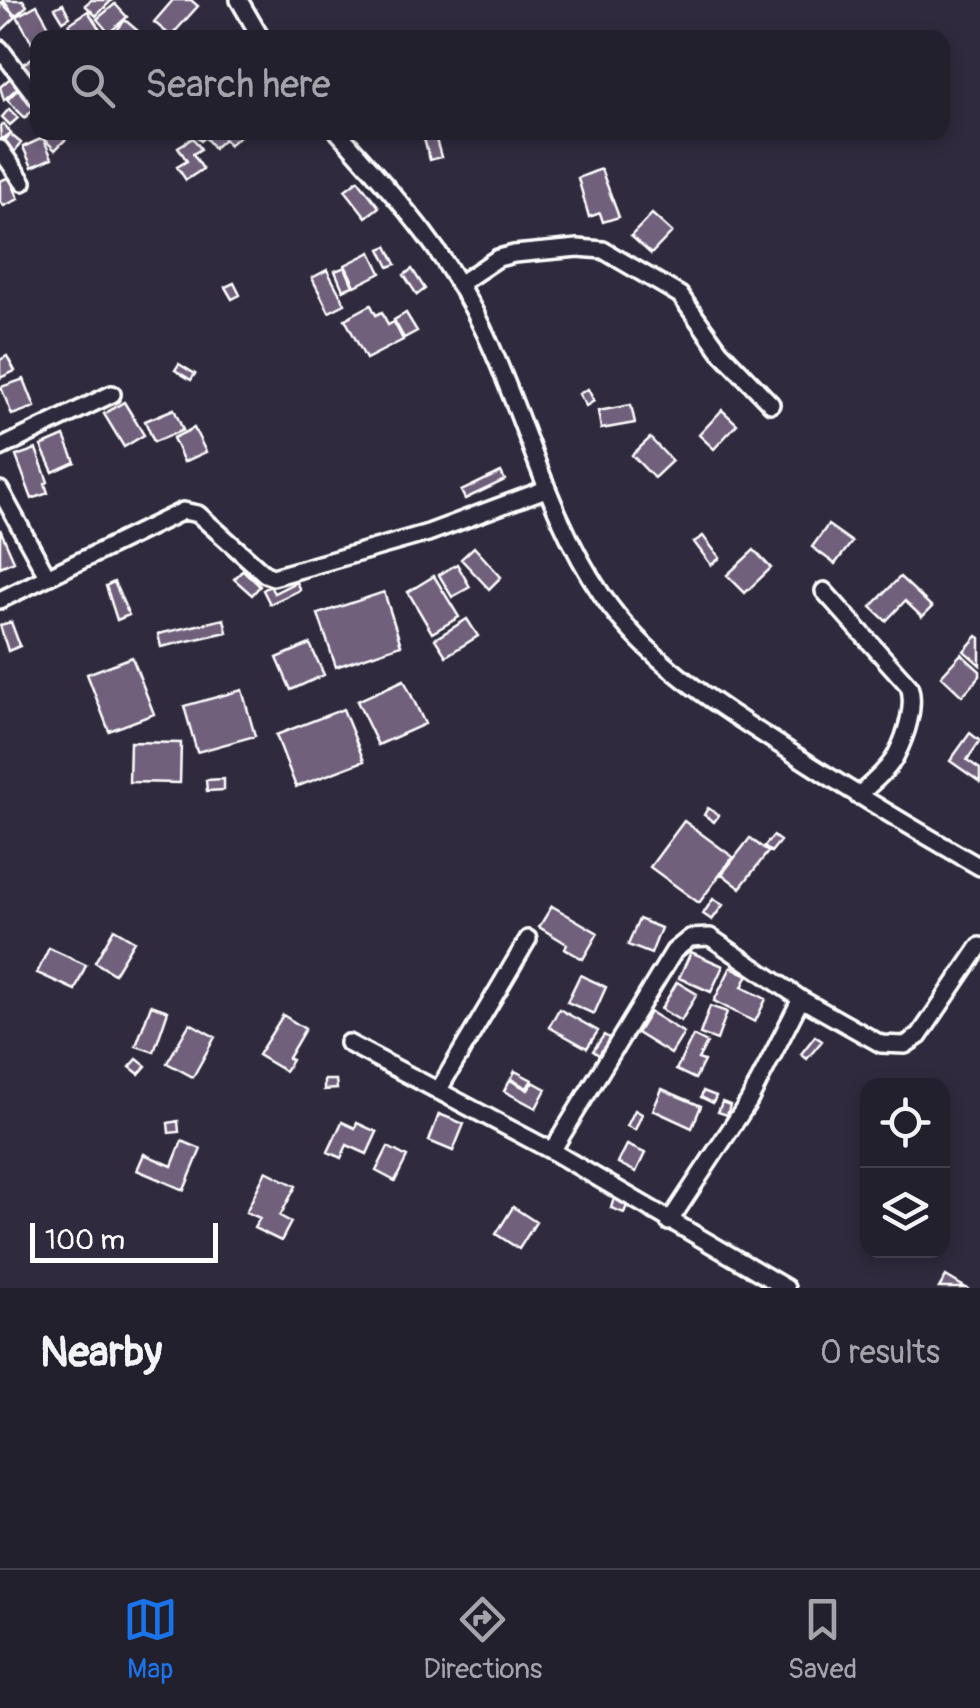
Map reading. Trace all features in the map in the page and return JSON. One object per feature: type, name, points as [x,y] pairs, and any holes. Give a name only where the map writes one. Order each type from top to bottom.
[{"type":"street","points":[[239,0],[256,30]]},
{"type":"street","points":[[0,48],[30,88]]},
{"type":"street","points":[[345,140],[407,207],[459,284],[484,330],[574,550],[628,628],[712,702],[858,796],[980,867]]},
{"type":"street","points":[[0,149],[23,182]]},
{"type":"street","points":[[459,284],[498,258],[514,254],[578,248],[603,250],[680,296],[710,338],[771,404]]},
{"type":"street","points":[[0,448],[112,394]]},
{"type":"street","points":[[0,600],[183,511],[198,514],[265,574],[273,576],[428,533],[546,489]]},
{"type":"street","points":[[0,490],[47,576]]},
{"type":"street","points":[[824,591],[909,686],[913,697],[914,707],[896,754],[858,796]]},
{"type":"street","points":[[552,1152],[674,952],[690,938],[710,937],[802,999],[880,1044],[905,1045],[919,1036],[980,946]]},
{"type":"street","points":[[438,1090],[528,939]]},
{"type":"street","points":[[669,1222],[748,1101],[802,999]]},
{"type":"street","points":[[348,1043],[552,1152],[786,1288]]},
{"type":"building","points":[[3,0],[23,0],[27,6],[15,16]]},
{"type":"building","points":[[91,0],[112,0],[96,16],[85,5]]},
{"type":"building","points":[[173,0],[191,0],[198,6],[176,30],[164,30],[154,22]]},
{"type":"building","points":[[0,3],[16,17],[0,32]]},
{"type":"building","points":[[63,4],[70,17],[63,21],[55,8]]},
{"type":"building","points":[[115,4],[127,17],[112,30],[106,30],[97,19]]},
{"type":"building","points":[[37,5],[51,30],[30,30],[30,39],[17,16]]},
{"type":"building","points":[[88,11],[100,30],[73,30],[69,24]]},
{"type":"building","points":[[125,20],[137,30],[117,30]]},
{"type":"building","points":[[16,73],[24,82],[4,100],[0,87]]},
{"type":"building","points":[[20,87],[30,96],[30,113],[25,118],[7,100]]},
{"type":"building","points":[[9,109],[18,118],[10,125],[2,117]]},
{"type":"building","points":[[4,124],[11,133],[1,140],[0,126]]},
{"type":"building","points":[[10,134],[21,143],[12,155],[1,146]]},
{"type":"building","points":[[44,140],[52,158],[32,167],[23,147]]},
{"type":"building","points":[[45,140],[65,140],[55,150]]},
{"type":"building","points":[[194,140],[201,149],[193,154],[203,169],[186,180],[177,167],[187,161],[178,147]]},
{"type":"building","points":[[424,140],[436,140],[441,157],[430,160]]},
{"type":"building","points":[[601,169],[619,217],[603,222],[600,213],[589,217],[578,178]]},
{"type":"building","points":[[9,177],[19,199],[4,206],[0,202],[0,181]]},
{"type":"building","points":[[358,180],[379,207],[366,217],[345,190]]},
{"type":"building","points":[[652,214],[672,232],[651,254],[631,236]]},
{"type":"building","points":[[387,246],[396,264],[389,267],[380,249]]},
{"type":"building","points":[[371,252],[381,273],[355,286],[345,265]]},
{"type":"building","points":[[345,267],[353,286],[343,290],[335,271]]},
{"type":"building","points":[[412,269],[425,289],[417,295],[404,275]]},
{"type":"building","points":[[327,270],[345,304],[329,312],[312,278]]},
{"type":"building","points":[[234,283],[240,295],[232,299],[225,287]]},
{"type":"building","points":[[371,305],[376,315],[382,312],[388,325],[394,322],[403,340],[366,359],[345,319]]},
{"type":"building","points":[[406,313],[417,331],[404,338],[394,320]]},
{"type":"building","points":[[7,356],[15,371],[0,378],[0,360]]},
{"type":"building","points":[[179,364],[195,374],[191,380],[175,370]]},
{"type":"building","points":[[24,379],[35,407],[12,415],[1,387]]},
{"type":"building","points":[[588,389],[594,401],[586,406],[579,394]]},
{"type":"building","points":[[124,402],[144,435],[124,447],[104,414]]},
{"type":"building","points":[[631,405],[635,423],[601,429],[598,411]]},
{"type":"building","points":[[174,409],[183,430],[154,442],[145,421]]},
{"type":"building","points":[[722,410],[737,424],[714,449],[699,435]]},
{"type":"building","points":[[194,428],[206,452],[184,462],[173,438]]},
{"type":"building","points":[[64,436],[75,462],[53,472],[41,446]]},
{"type":"building","points":[[650,438],[672,461],[654,478],[632,455]]},
{"type":"building","points":[[36,449],[48,493],[32,499],[16,456]]},
{"type":"building","points":[[501,472],[505,480],[465,499],[461,491]]},
{"type":"building","points":[[828,525],[852,542],[835,564],[812,547]]},
{"type":"building","points":[[0,529],[14,561],[0,567]]},
{"type":"building","points":[[703,536],[720,558],[711,565],[694,542]]},
{"type":"building","points":[[474,547],[501,577],[489,589],[461,559]]},
{"type":"building","points":[[754,550],[771,568],[745,593],[727,575]]},
{"type":"building","points":[[457,564],[470,587],[452,597],[439,575]]},
{"type":"building","points":[[243,570],[260,586],[252,595],[234,579]]},
{"type":"building","points":[[434,576],[459,617],[432,633],[408,592]]},
{"type":"building","points":[[900,577],[932,607],[922,617],[905,601],[886,621],[871,607]]},
{"type":"building","points":[[114,582],[129,615],[117,620],[106,586]]},
{"type":"building","points":[[296,582],[300,590],[270,604],[263,590],[270,586],[274,593]]},
{"type":"building","points":[[384,592],[401,645],[336,667],[318,614]]},
{"type":"building","points":[[224,619],[227,632],[161,647],[158,634]]},
{"type":"building","points":[[467,619],[478,636],[446,656],[435,639]]},
{"type":"building","points":[[11,622],[20,646],[8,651],[0,625]]},
{"type":"building","points":[[977,636],[980,638],[980,665],[964,651]]},
{"type":"building","points":[[310,644],[324,675],[291,690],[277,658]]},
{"type":"building","points":[[961,654],[980,671],[962,696],[941,676]]},
{"type":"building","points":[[132,657],[154,714],[109,731],[87,674]]},
{"type":"building","points":[[404,680],[425,724],[378,745],[357,701]]},
{"type":"building","points":[[242,690],[255,736],[197,752],[184,706]]},
{"type":"building","points":[[343,709],[364,761],[296,787],[276,735]]},
{"type":"building","points":[[970,733],[980,741],[967,760],[980,769],[980,782],[950,761]]},
{"type":"building","points":[[130,742],[181,743],[180,783],[129,782]]},
{"type":"building","points":[[224,779],[224,790],[207,791],[206,780]]},
{"type":"building","points":[[708,808],[719,815],[714,822],[704,815]]},
{"type":"building","points":[[684,821],[733,857],[699,903],[650,867]]},
{"type":"building","points":[[773,836],[780,841],[771,852],[764,847]]},
{"type":"building","points":[[750,838],[768,852],[740,888],[722,874]]},
{"type":"building","points":[[713,899],[723,905],[712,920],[703,914]]},
{"type":"building","points":[[552,906],[598,933],[583,959],[539,927]]},
{"type":"building","points":[[639,919],[661,928],[651,954],[628,945]]},
{"type":"building","points":[[114,929],[134,941],[114,974],[95,962]]},
{"type":"building","points":[[49,948],[86,965],[75,990],[37,973]]},
{"type":"building","points":[[691,952],[723,966],[711,992],[679,978]]},
{"type":"building","points":[[731,967],[748,975],[742,987],[766,999],[755,1022],[714,1001]]},
{"type":"building","points":[[580,975],[606,987],[594,1014],[567,1002]]},
{"type":"building","points":[[677,982],[697,994],[681,1021],[661,1009]]},
{"type":"building","points":[[151,1005],[168,1011],[154,1052],[136,1046]]},
{"type":"building","points":[[710,1006],[727,1012],[717,1040],[700,1034]]},
{"type":"building","points":[[559,1009],[598,1031],[587,1048],[549,1027]]},
{"type":"building","points":[[650,1012],[684,1033],[671,1054],[637,1033]]},
{"type":"building","points":[[283,1015],[305,1029],[285,1071],[258,1055]]},
{"type":"building","points":[[190,1023],[215,1037],[193,1077],[167,1063]]},
{"type":"building","points":[[604,1035],[614,1041],[602,1057],[593,1051]]},
{"type":"building","points":[[693,1036],[707,1043],[698,1059],[704,1061],[695,1079],[676,1070]]},
{"type":"building","points":[[815,1036],[822,1041],[807,1059],[801,1054]]},
{"type":"building","points":[[137,1059],[146,1066],[139,1074],[130,1067]]},
{"type":"building","points":[[515,1071],[532,1080],[527,1088],[511,1079]]},
{"type":"building","points":[[324,1080],[336,1080],[337,1089],[324,1090]]},
{"type":"building","points":[[510,1080],[528,1090],[533,1082],[546,1089],[536,1108],[504,1091]]},
{"type":"building","points":[[662,1089],[701,1106],[692,1128],[653,1110]]},
{"type":"building","points":[[703,1091],[716,1096],[713,1103],[701,1097]]},
{"type":"building","points":[[722,1102],[730,1105],[727,1115],[718,1112]]},
{"type":"building","points":[[635,1110],[642,1114],[635,1130],[627,1126]]},
{"type":"building","points":[[439,1114],[464,1124],[453,1151],[429,1141]]},
{"type":"building","points":[[178,1121],[179,1132],[169,1133],[168,1123]]},
{"type":"building","points":[[342,1122],[355,1128],[357,1123],[377,1132],[367,1154],[347,1145],[341,1158],[328,1152]]},
{"type":"building","points":[[182,1141],[201,1149],[184,1190],[137,1170],[144,1154],[172,1166]]},
{"type":"building","points":[[627,1145],[645,1153],[636,1172],[618,1163]]},
{"type":"building","points":[[388,1147],[407,1157],[395,1181],[376,1171]]},
{"type":"building","points":[[266,1171],[296,1186],[280,1216],[291,1222],[281,1241],[254,1228],[260,1218],[246,1212]]},
{"type":"building","points":[[614,1198],[628,1203],[624,1213],[611,1208]]},
{"type":"building","points":[[513,1207],[536,1222],[519,1249],[496,1234]]},
{"type":"building","points":[[946,1276],[966,1288],[939,1288]]}]
